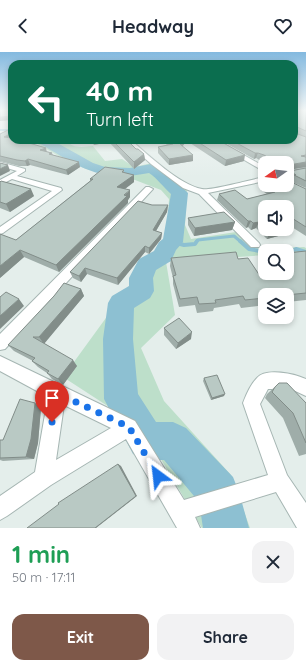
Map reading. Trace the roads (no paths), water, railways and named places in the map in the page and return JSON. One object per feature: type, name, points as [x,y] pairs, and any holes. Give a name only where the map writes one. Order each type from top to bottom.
[{"type":"street","points":[[133,144],[154,163],[186,186],[202,192],[255,245]]},
{"type":"street","points":[[220,144],[258,166]]},
{"type":"street","points":[[0,164],[23,170],[0,183]]},
{"type":"street","points":[[294,173],[306,170]]},
{"type":"street","points":[[0,231],[58,190],[12,177]]},
{"type":"street","points":[[202,192],[258,180]]},
{"type":"street","points":[[0,344],[149,189]]},
{"type":"street","points":[[0,363],[57,393],[129,427],[185,520],[214,500],[280,481]]},
{"type":"street","points":[[306,388],[299,383],[281,379],[263,382],[251,403],[280,481],[306,522]]},
{"type":"street","points":[[44,478],[57,393]]},
{"type":"street","points":[[0,509],[44,478],[129,427]]},
{"type":"waterway","points":[[50,144],[88,166],[104,171],[130,172],[151,168],[163,175],[169,184],[180,193],[173,242],[167,247],[163,256],[147,265],[141,278],[141,291],[121,303],[118,339],[121,399],[146,441],[173,441],[218,492],[226,528]]},
{"type":"waterway","points":[[197,241],[234,236],[241,242]]},
{"type":"waterway","points":[[173,242],[184,245],[195,244],[197,241]]},
{"type":"waterway","points":[[240,241],[249,249],[258,251]]},
{"type":"waterway","points":[[294,250],[296,249],[306,252]]}]
